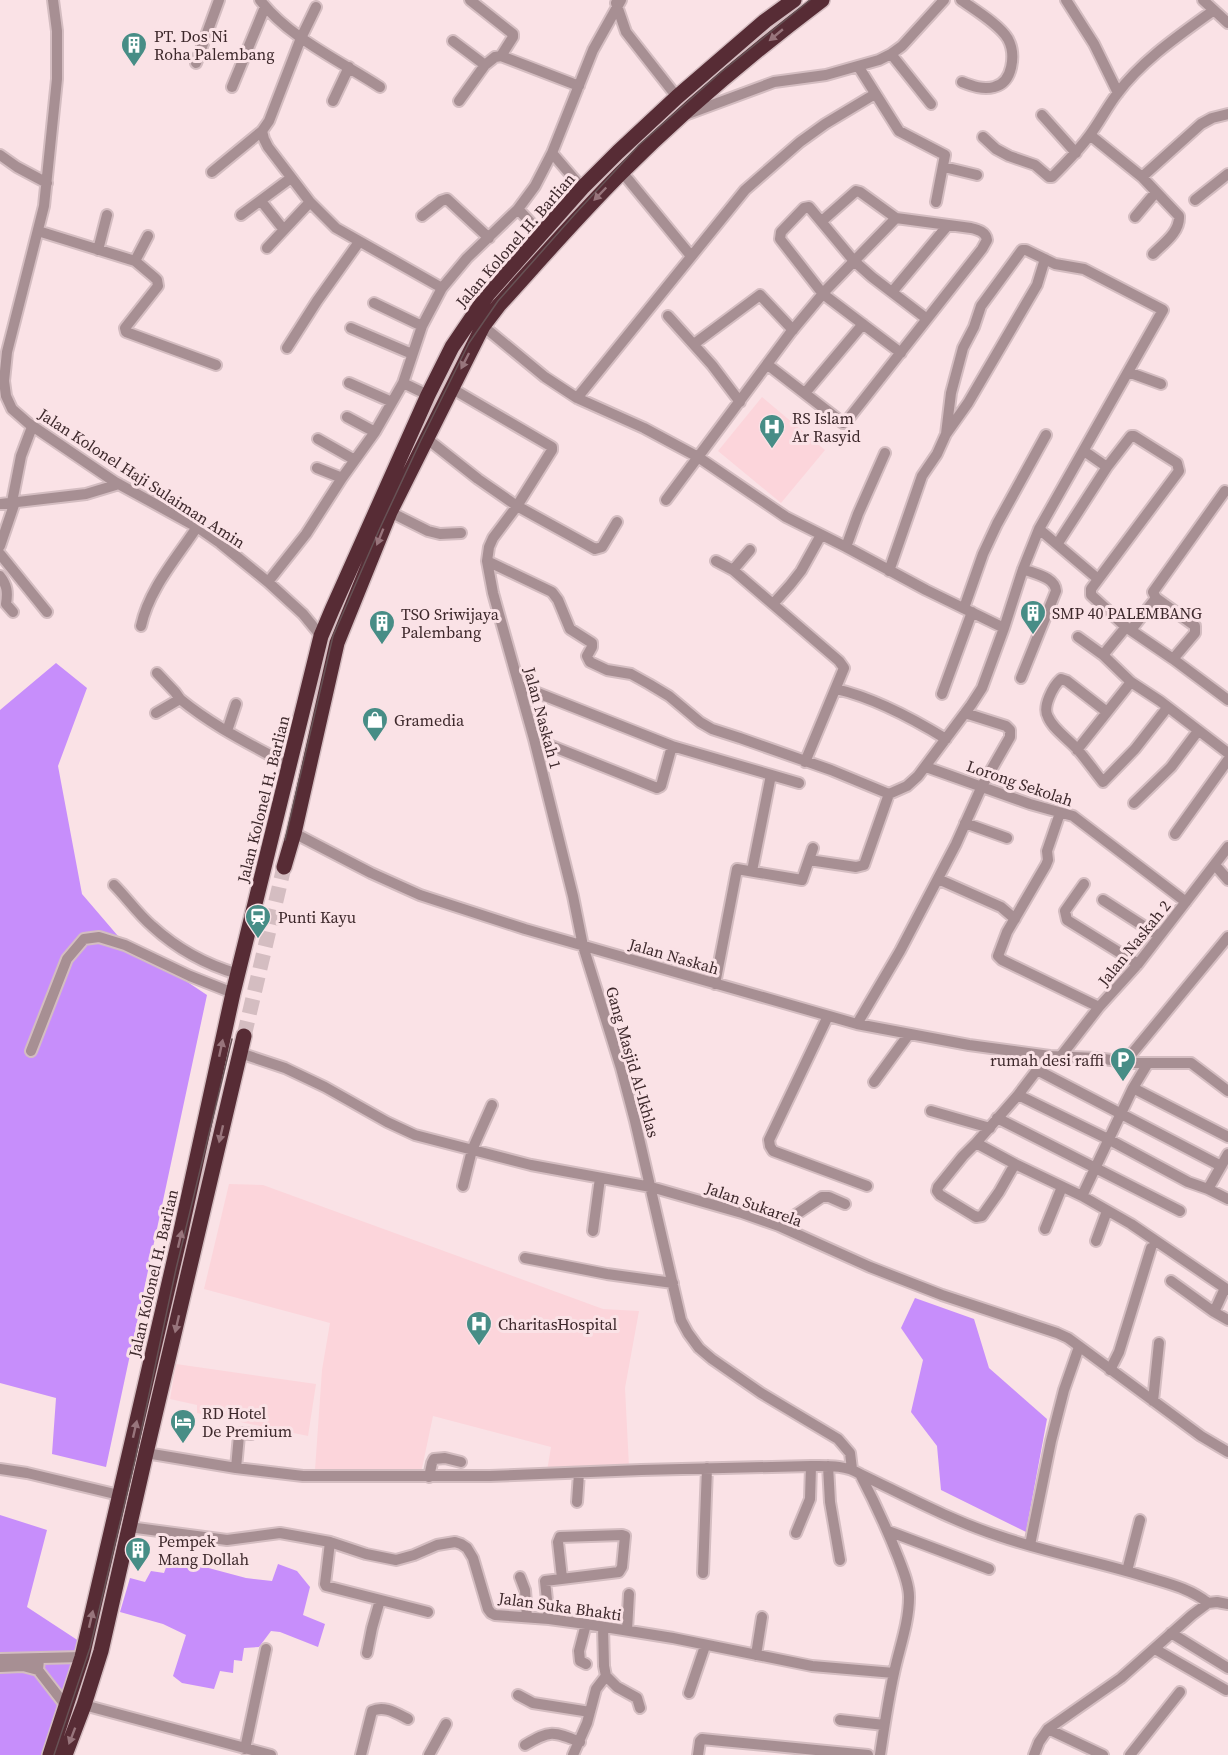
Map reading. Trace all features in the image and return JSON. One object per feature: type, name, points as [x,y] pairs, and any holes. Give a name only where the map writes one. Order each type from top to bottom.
[{"type":"highway","name":"Jalan Kolonel H. Barlian","points":[[50,1755],[81,1657],[179,1240],[233,993],[321,636],[428,395],[452,347],[476,309],[582,188],[677,97],[765,21],[794,0]]},
{"type":"highway","points":[[284,867],[294,833],[337,643],[390,512],[483,326],[507,296],[622,172],[682,116],[814,2]]},
{"type":"highway","name":"Jalan Kolonel H. Barlian","points":[[65,1755],[102,1651],[244,1036]]},
{"type":"street","points":[[11,406],[6,396],[4,381],[7,352],[44,206],[47,183],[57,79],[57,31],[53,0]]},
{"type":"street","points":[[196,63],[219,0]]},
{"type":"street","points":[[470,0],[513,34],[501,57]]},
{"type":"street","points":[[682,116],[774,82],[826,75],[891,54],[911,37],[944,0]]},
{"type":"street","points":[[961,0],[1004,33],[1011,46],[1012,60],[1007,76],[999,85],[979,87],[962,82]]},
{"type":"street","points":[[1066,0],[1094,44],[1118,93]]},
{"type":"street","points":[[618,2],[626,32],[677,97]]},
{"type":"street","points":[[268,582],[306,534],[342,477],[375,432],[403,383],[422,326],[442,288],[467,258],[518,209],[535,186],[552,153],[593,50],[618,2]]},
{"type":"street","points":[[232,87],[262,3],[282,24],[301,38],[380,87]]},
{"type":"street","points":[[982,137],[996,149],[1035,165],[1051,177],[1076,153],[1118,93],[1211,4],[1228,23]]},
{"type":"street","points":[[212,172],[262,131],[269,121],[301,38],[316,7]]},
{"type":"street","points":[[453,41],[485,65]]},
{"type":"street","points":[[891,54],[932,104]]},
{"type":"street","points":[[459,101],[492,58],[501,57],[579,86]]},
{"type":"street","points":[[858,66],[899,131],[945,155],[936,202]]},
{"type":"street","points":[[333,101],[349,67]]},
{"type":"street","points":[[577,398],[745,190],[761,174],[825,124],[875,94]]},
{"type":"street","points":[[1142,177],[1201,124],[1212,118],[1228,114]]},
{"type":"street","points":[[1042,115],[1076,153]]},
{"type":"street","points":[[262,131],[268,147],[291,178],[310,202],[336,228],[442,288]]},
{"type":"street","points":[[1090,135],[1142,177],[1179,216],[1180,219],[1172,236],[1153,254]]},
{"type":"street","points":[[552,153],[582,188]]},
{"type":"street","points":[[0,155],[17,168],[47,183]]},
{"type":"street","points":[[944,167],[977,175]]},
{"type":"street","points":[[622,172],[692,256]]},
{"type":"street","points":[[1195,201],[1228,174]]},
{"type":"street","points":[[241,215],[291,178]]},
{"type":"street","points":[[768,365],[843,423],[846,422],[987,240],[979,230],[896,218],[856,191],[822,220]]},
{"type":"street","points":[[1135,217],[1156,192]]},
{"type":"street","points":[[422,216],[447,199],[489,238]]},
{"type":"street","points":[[261,201],[284,230]]},
{"type":"street","points":[[267,248],[310,202]]},
{"type":"street","points":[[901,353],[823,294],[780,239],[781,232],[806,207],[809,207],[854,261],[927,319]]},
{"type":"street","points":[[518,209],[542,235]]},
{"type":"street","points":[[98,250],[107,215]]},
{"type":"street","points":[[666,500],[793,330],[823,294],[896,218]]},
{"type":"street","points":[[892,292],[948,225]]},
{"type":"street","points":[[38,231],[135,261],[157,280],[158,286],[125,328],[126,332],[216,365]]},
{"type":"street","points":[[135,261],[148,236]]},
{"type":"street","points":[[287,348],[316,301],[359,242]]},
{"type":"street","points":[[487,561],[552,592],[558,600],[570,629],[592,643],[587,656],[590,662],[606,670],[631,674],[669,696],[712,729],[831,770],[889,794],[907,786],[926,767],[982,688],[1039,529],[1163,310],[1084,269],[1060,265],[1022,250],[981,306],[974,327],[963,348],[951,393],[946,434]]},
{"type":"street","points":[[889,571],[922,476],[1037,285],[1045,260]]},
{"type":"street","points":[[694,344],[760,295],[793,330]]},
{"type":"street","points":[[374,303],[422,326]]},
{"type":"street","points":[[668,316],[694,344],[740,402]]},
{"type":"street","points":[[805,393],[863,324]]},
{"type":"street","points":[[483,326],[545,377],[577,398],[644,428],[698,457],[777,512],[1005,628]]},
{"type":"street","points":[[351,328],[412,354]]},
{"type":"street","points":[[1128,372],[1161,384]]},
{"type":"street","points":[[349,383],[392,402]]},
{"type":"street","points":[[403,383],[428,395]]},
{"type":"street","name":"Jalan Naskah 1","points":[[451,388],[552,447],[517,506],[493,538],[487,561],[493,593],[534,739],[583,946]]},
{"type":"street","name":"Jalan Kolonel Haji Sulaiman Amin","points":[[0,399],[32,426],[119,484],[197,527],[220,543],[303,614],[321,636]]},
{"type":"street","points":[[347,417],[375,432]]},
{"type":"street","points":[[0,546],[21,456],[32,426]]},
{"type":"street","points":[[942,694],[983,554],[1046,435]]},
{"type":"street","points":[[1058,543],[1107,467],[1132,435],[1177,463],[1179,471],[1091,589],[1092,597],[1129,629],[1228,700]]},
{"type":"street","points":[[426,438],[517,506],[597,549],[602,547],[618,522]]},
{"type":"street","points":[[318,439],[355,460]]},
{"type":"street","points":[[1084,451],[1107,467]]},
{"type":"street","points":[[846,547],[868,489],[885,453]]},
{"type":"street","points":[[317,468],[342,477]]},
{"type":"street","points":[[9,503],[86,494],[119,484]]},
{"type":"street","points":[[1173,659],[1196,633],[1196,629],[1156,598],[1153,593],[1225,491]]},
{"type":"street","points":[[390,512],[428,531],[440,534],[461,533]]},
{"type":"street","points":[[141,626],[145,609],[153,593],[197,527]]},
{"type":"street","points":[[1039,529],[1098,579]]},
{"type":"street","points":[[773,604],[801,571],[821,535]]},
{"type":"street","points":[[733,570],[750,550]]},
{"type":"street","points":[[0,554],[47,612]]},
{"type":"street","points":[[716,561],[733,570],[839,661],[843,667],[844,670],[805,762]]},
{"type":"street","points":[[1021,678],[1056,591],[1051,581],[1023,569]]},
{"type":"street","points":[[0,576],[8,594],[6,604],[13,612]]},
{"type":"street","points":[[1103,655],[1156,598]]},
{"type":"street","points":[[1078,637],[1103,655],[1131,682],[1228,753]]},
{"type":"street","points":[[157,673],[180,699],[201,717],[290,766]]},
{"type":"street","points":[[1107,712],[1061,679],[1047,705],[1047,716],[1104,782],[1167,708]]},
{"type":"street","points":[[1077,750],[1131,682]]},
{"type":"street","points":[[520,686],[672,746],[800,783]]},
{"type":"street","points":[[836,689],[869,699],[925,726],[946,739]]},
{"type":"street","points":[[156,713],[180,699]]},
{"type":"street","points":[[226,731],[236,704]]},
{"type":"street","points":[[857,1024],[900,951],[938,879],[982,786],[1009,740],[1011,732],[1006,726],[965,713]]},
{"type":"street","points":[[1134,803],[1171,767],[1198,731]]},
{"type":"street","points":[[534,739],[657,788],[661,786],[672,746]]},
{"type":"street","points":[[1175,834],[1228,760]]},
{"type":"street","name":"Lorong Sekolah","points":[[926,767],[1077,818],[1186,902]]},
{"type":"street","points":[[752,871],[771,775]]},
{"type":"street","points":[[809,860],[855,867],[864,865],[889,794]]},
{"type":"street","points":[[1060,813],[1047,851],[1046,865],[1000,948],[999,958],[1099,1007]]},
{"type":"street","points":[[965,823],[1007,838]]},
{"type":"street","name":"Jalan Naskah","points":[[294,833],[371,873],[420,895],[583,946],[857,1024],[969,1045],[1055,1056],[1125,1062],[1191,1064],[1228,1090]]},
{"type":"street","name":"Jalan Naskah 2","points":[[1015,1164],[982,1216],[976,1217],[937,1191],[1037,1070],[1055,1056],[1138,963],[1228,847]]},
{"type":"street","points":[[715,984],[737,870],[741,868],[801,880],[804,878],[813,848]]},
{"type":"street","points":[[1215,865],[1228,880]]},
{"type":"street","points":[[938,879],[1001,907],[1015,919]]},
{"type":"street","points":[[1084,884],[1065,911],[1065,918],[1138,963]]},
{"type":"street","points":[[120,892],[153,927],[181,949],[238,974]]},
{"type":"street","points":[[1103,900],[1159,936]]},
{"type":"street","points":[[31,1051],[68,959],[84,939],[99,937],[125,945],[190,976],[233,993]]},
{"type":"street","points":[[1125,1062],[1228,937]]},
{"type":"street","name":"Gang Masjid Al-Ikhlas","points":[[583,946],[626,1085],[681,1320],[699,1348],[712,1359],[762,1393],[838,1439],[850,1453],[856,1471],[888,1531],[907,1582],[909,1598],[903,1641],[894,1673],[880,1755]]},
{"type":"street","points":[[828,1016],[769,1140],[770,1146],[773,1151],[867,1186]]},
{"type":"street","points":[[874,1082],[909,1034]]},
{"type":"street","name":"Jalan Sukarela","points":[[240,1053],[285,1068],[415,1135],[531,1165],[651,1187],[742,1213],[942,1295],[1047,1329],[1068,1338],[1201,1436],[1228,1452]]},
{"type":"street","points":[[1082,1196],[1133,1088],[1148,1063]]},
{"type":"street","points":[[1037,1070],[1221,1166]]},
{"type":"street","points":[[1133,1088],[1228,1137]]},
{"type":"street","points":[[1018,1095],[1108,1139],[1188,1182],[1228,1199]]},
{"type":"street","points":[[463,1186],[472,1150],[492,1106]]},
{"type":"street","points":[[931,1111],[990,1128]]},
{"type":"street","points":[[997,1118],[1180,1211]]},
{"type":"street","points":[[976,1143],[1082,1196],[1131,1224],[1227,1289],[1214,1312]]},
{"type":"street","points":[[1208,1189],[1228,1154]]},
{"type":"street","points":[[593,1231],[600,1178]]},
{"type":"street","points":[[1045,1229],[1062,1187]]},
{"type":"street","points":[[779,1227],[822,1197],[845,1203]]},
{"type":"street","points":[[1096,1241],[1107,1211]]},
{"type":"street","points":[[1110,1370],[1119,1352],[1151,1248]]},
{"type":"street","points":[[525,1258],[606,1274],[673,1283]]},
{"type":"street","points":[[1172,1281],[1228,1320]]},
{"type":"street","points":[[1153,1401],[1159,1343]]},
{"type":"street","points":[[1030,1545],[1058,1410],[1079,1347]]},
{"type":"street","points":[[236,1468],[239,1435],[240,1433],[251,1434]]},
{"type":"street","points":[[146,1453],[303,1476],[429,1477],[828,1466],[856,1471],[958,1522],[1001,1537],[1184,1589],[1208,1603]]},
{"type":"street","points":[[429,1477],[434,1459],[445,1458],[461,1462]]},
{"type":"street","points":[[796,1533],[810,1499],[811,1466]]},
{"type":"street","points":[[828,1466],[830,1502],[840,1560]]},
{"type":"street","points":[[703,1574],[707,1468]]},
{"type":"street","points":[[0,1469],[27,1473],[119,1496]]},
{"type":"street","points":[[577,1502],[579,1473]]},
{"type":"street","points":[[1127,1571],[1140,1520]]},
{"type":"street","name":"Jalan Suka Bhakti","points":[[129,1527],[227,1540],[280,1533],[330,1542],[366,1554],[396,1560],[437,1545],[455,1542],[467,1548],[473,1558],[488,1609],[495,1615],[549,1619],[627,1630],[812,1666],[894,1673]]},
{"type":"street","points":[[888,1531],[989,1569]]},
{"type":"street","points":[[549,1619],[545,1581],[619,1572],[622,1567],[625,1536],[622,1534],[560,1537],[558,1542],[562,1578]]},
{"type":"street","points":[[330,1542],[325,1585],[428,1612]]},
{"type":"street","points":[[520,1577],[525,1590],[527,1617]]},
{"type":"street","points":[[627,1630],[629,1594]]},
{"type":"street","points":[[367,1653],[380,1600]]},
{"type":"street","points":[[1034,1755],[1048,1729],[1121,1678],[1208,1603],[1228,1604]]},
{"type":"street","points":[[756,1655],[762,1617]]},
{"type":"street","points":[[586,1624],[579,1659],[586,1664]]},
{"type":"street","points":[[603,1628],[606,1676],[612,1684],[637,1698],[640,1708]]},
{"type":"street","points":[[1172,1633],[1228,1668]]},
{"type":"street","points":[[689,1693],[705,1646]]},
{"type":"street","points":[[245,1749],[266,1649]]},
{"type":"street","points":[[1155,1649],[1226,1690]]},
{"type":"street","points":[[0,1667],[81,1657]]},
{"type":"street","points":[[0,1659],[38,1664],[66,1706]]},
{"type":"street","points":[[573,1755],[580,1742],[596,1689],[606,1676]]},
{"type":"street","points":[[1130,1755],[1180,1692]]},
{"type":"street","points":[[518,1695],[533,1703],[590,1712]]},
{"type":"street","points":[[84,1706],[224,1750],[245,1749],[271,1755]]},
{"type":"street","points":[[361,1755],[372,1711],[383,1708],[408,1719]]},
{"type":"street","points":[[840,1720],[884,1725]]},
{"type":"street","points":[[429,1755],[446,1724]]},
{"type":"street","points":[[1048,1729],[1098,1754]]},
{"type":"street","points":[[525,1745],[549,1733],[560,1734],[580,1742]]},
{"type":"street","points":[[698,1755],[700,1742],[708,1738],[868,1755]]},
{"type":"shaded area","name":"RS Islam Ar Rasyid","points":[[762,397],[825,450],[781,503],[718,451]]},
{"type":"shaded area","points":[[56,663],[87,688],[58,766],[82,894],[118,936],[207,995],[106,1467],[52,1454],[56,1398],[0,1383],[0,710]]},
{"type":"shaded area","name":"CharitasHospital","points":[[229,1184],[263,1185],[603,1309],[639,1311],[625,1388],[629,1467],[547,1471],[551,1447],[433,1416],[421,1473],[315,1470],[322,1370],[330,1323],[204,1289]]},
{"type":"shaded area","points":[[915,1298],[974,1319],[989,1368],[1047,1419],[1026,1532],[941,1490],[937,1446],[911,1412],[923,1360],[901,1328]]},
{"type":"shaded area","points":[[176,1364],[316,1384],[308,1436],[197,1413],[197,1405],[170,1399]]},
{"type":"shaded area","points":[[0,1515],[47,1530],[27,1607],[88,1647],[45,1755],[0,1755]]},
{"type":"shaded area","points":[[168,1562],[201,1566],[246,1578],[272,1581],[278,1564],[297,1571],[310,1587],[303,1615],[325,1624],[318,1647],[280,1632],[271,1631],[259,1647],[244,1648],[242,1661],[234,1660],[233,1673],[220,1671],[214,1689],[182,1683],[173,1676],[186,1635],[163,1624],[120,1612],[130,1578],[145,1582],[151,1571],[164,1573]]},
{"type":"tunnel","points":[[244,1036],[284,867]]},
{"type":"tram line","points":[[285,840],[333,636],[380,528],[469,343],[498,301],[639,145],[721,72],[810,0]]},
{"type":"tram line","points":[[54,1755],[90,1648],[135,1460],[176,1269],[232,1039]]},
{"type":"place","name":"PT. Dos Ni Roha Palembang","points":[[134,68]]},
{"type":"place","name":"RS Islam Ar Rasyid","points":[[772,450]]},
{"type":"place","name":"SMP 40 PALEMBANG","points":[[1033,636]]},
{"type":"place","name":"TSO Sriwijaya Palembang","points":[[382,646]]},
{"type":"place","name":"Gramedia","points":[[375,743]]},
{"type":"place","name":"Punti Kayu","points":[[258,940]]},
{"type":"place","name":"rumah desi raffi","points":[[1123,1083]]},
{"type":"place","name":"CharitasHospital","points":[[479,1347]]},
{"type":"place","name":"RD Hotel De Premium","points":[[183,1445]]},
{"type":"place","name":"Pempek Mang Dollah","points":[[138,1573]]}]
